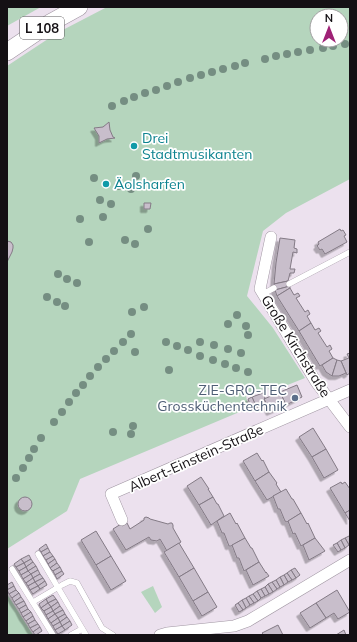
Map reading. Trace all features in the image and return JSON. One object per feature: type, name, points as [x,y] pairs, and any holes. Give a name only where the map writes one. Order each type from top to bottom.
[{"type":"main road","name":"L 108","points":[[7,52],[50,23],[79,7]]},
{"type":"street","name":"Große Kirchstraße","points":[[271,237],[260,289],[262,294],[316,382],[350,427]]},
{"type":"street","name":"Albert-Einstein-Straße","points":[[122,520],[111,494],[350,390]]},
{"type":"street","points":[[160,635],[166,633],[234,626],[248,621],[350,560]]},
{"type":"lane","points":[[289,284],[350,252]]},
{"type":"lane","points":[[262,294],[274,288]]},
{"type":"lane","points":[[38,554],[86,635]]},
{"type":"lane","points":[[12,569],[53,635]]},
{"type":"lane","points":[[33,602],[70,581],[77,583],[102,628],[113,635]]},
{"type":"lane","points":[[71,635],[82,629]]},
{"type":"green space","points":[[7,7],[41,7],[7,26]]},
{"type":"green space","points":[[107,7],[350,7],[350,179],[286,213],[263,231],[247,296],[273,328],[305,378],[270,392],[268,388],[246,396],[249,408],[80,479],[67,511],[7,549],[7,66],[57,33]]},
{"type":"green space","points":[[153,586],[162,607],[155,613],[141,592]]},
{"type":"green space","points":[[7,594],[33,635],[7,635]]},
{"type":"building","points":[[109,122],[110,130],[115,138],[107,139],[99,143],[99,136],[94,128],[103,127]]},
{"type":"building","points":[[144,203],[151,203],[150,209],[144,209]]},
{"type":"building","points":[[340,229],[341,231],[343,230],[346,235],[344,236],[347,242],[325,254],[322,249],[320,250],[317,246],[319,244],[318,242]]},
{"type":"building","points":[[280,238],[295,240],[294,248],[297,249],[297,253],[293,252],[290,269],[295,269],[294,273],[290,273],[288,281],[274,284],[276,263]]},
{"type":"building","points":[[7,241],[11,242],[13,248],[7,262]]},
{"type":"building","points":[[288,281],[290,286],[275,290],[274,284]]},
{"type":"building","points":[[290,286],[290,288],[277,296],[275,290]]},
{"type":"building","points":[[290,288],[294,295],[298,293],[300,296],[296,298],[305,312],[308,310],[310,314],[307,316],[311,323],[299,331],[277,296]]},
{"type":"building","points":[[311,323],[315,330],[319,328],[321,331],[318,333],[327,347],[330,345],[332,349],[329,351],[333,358],[320,366],[299,331]]},
{"type":"building","points":[[350,353],[350,373],[347,375],[341,361],[349,358],[347,354]]},
{"type":"building","points":[[333,358],[337,360],[332,376],[326,372],[322,365]]},
{"type":"building","points":[[337,360],[341,361],[346,373],[339,376],[332,376]]},
{"type":"building","points":[[297,385],[302,397],[286,405],[280,392]]},
{"type":"building","points":[[280,392],[286,405],[270,412],[264,399]]},
{"type":"building","points":[[263,393],[266,403],[256,407],[252,397]]},
{"type":"building","points":[[252,397],[256,406],[251,407],[248,399]]},
{"type":"building","points":[[313,428],[326,449],[312,457],[299,437]]},
{"type":"building","points":[[326,449],[338,470],[324,478],[312,457]]},
{"type":"building","points":[[257,453],[262,461],[263,460],[269,472],[255,481],[243,461]]},
{"type":"building","points":[[269,472],[277,483],[276,484],[281,492],[267,500],[255,481]]},
{"type":"building","points":[[201,477],[213,497],[199,505],[187,486]]},
{"type":"building","points":[[341,482],[342,484],[345,482],[350,489],[350,510],[345,513],[330,488]]},
{"type":"building","points":[[286,489],[301,513],[287,522],[285,521],[280,509],[278,509],[273,496]]},
{"type":"building","points":[[25,497],[30,499],[32,504],[30,509],[25,511],[20,509],[18,504],[20,499]]},
{"type":"building","points":[[213,497],[224,516],[211,525],[199,505]]},
{"type":"building","points":[[350,510],[350,521],[345,513]]},
{"type":"building","points":[[230,513],[245,538],[229,546],[217,521]]},
{"type":"building","points":[[301,513],[307,524],[308,523],[315,538],[301,546],[295,533],[293,534],[288,521]]},
{"type":"building","points":[[146,517],[168,524],[172,523],[173,528],[181,542],[167,551],[160,539],[157,541],[151,540],[149,537],[126,550],[113,529],[121,524],[122,526],[127,523],[130,529]]},
{"type":"building","points":[[96,531],[111,556],[96,565],[81,540]]},
{"type":"building","points":[[349,536],[350,538],[349,545],[345,538]]},
{"type":"building","points":[[245,538],[259,562],[244,571],[232,545]]},
{"type":"building","points":[[315,538],[325,551],[309,560],[303,545]]},
{"type":"building","points":[[345,538],[349,545],[345,548],[341,540]]},
{"type":"building","points":[[341,540],[345,548],[341,550],[337,543]]},
{"type":"building","points":[[179,543],[194,568],[179,577],[164,552]]},
{"type":"building","points":[[337,543],[341,550],[338,552],[333,545]]},
{"type":"building","points":[[46,544],[48,548],[41,552],[39,549]]},
{"type":"building","points":[[48,548],[50,552],[43,556],[41,552]]},
{"type":"building","points":[[50,552],[53,556],[46,560],[43,556]]},
{"type":"building","points":[[29,555],[31,559],[24,563],[21,559]]},
{"type":"building","points":[[53,556],[55,559],[48,564],[46,560]]},
{"type":"building","points":[[111,556],[126,581],[111,590],[96,565]]},
{"type":"building","points":[[21,559],[24,563],[16,567],[14,564]]},
{"type":"building","points":[[31,559],[33,562],[26,567],[24,563]]},
{"type":"building","points":[[55,559],[57,563],[50,568],[48,564]]},
{"type":"building","points":[[33,562],[36,566],[28,571],[26,567]]},
{"type":"building","points":[[259,562],[269,576],[253,585],[246,570]]},
{"type":"building","points":[[24,563],[26,567],[19,571],[16,567]]},
{"type":"building","points":[[57,563],[60,567],[53,571],[50,568]]},
{"type":"building","points":[[36,566],[38,570],[31,574],[28,571]]},
{"type":"building","points":[[26,567],[28,571],[21,575],[19,571]]},
{"type":"building","points":[[60,567],[62,571],[55,575],[53,571]]},
{"type":"building","points":[[194,568],[208,592],[193,601],[179,577]]},
{"type":"building","points":[[295,568],[300,575],[296,578],[291,570]]},
{"type":"building","points":[[38,570],[40,574],[33,578],[31,574]]},
{"type":"building","points":[[291,570],[296,578],[292,580],[287,573]]},
{"type":"building","points":[[28,571],[31,574],[23,579],[21,575]]},
{"type":"building","points":[[62,571],[64,574],[57,579],[55,575]]},
{"type":"building","points":[[287,573],[292,580],[288,582],[284,575]]},
{"type":"building","points":[[31,574],[33,578],[26,583],[23,579]]},
{"type":"building","points":[[40,574],[43,578],[35,582],[33,578]]},
{"type":"building","points":[[284,575],[288,582],[284,585],[280,577]]},
{"type":"building","points":[[280,577],[284,585],[280,587],[276,580]]},
{"type":"building","points":[[33,578],[35,582],[28,586],[26,583]]},
{"type":"building","points":[[43,578],[45,581],[38,586],[35,582]]},
{"type":"building","points":[[276,580],[280,587],[277,589],[272,582]]},
{"type":"building","points":[[45,581],[47,585],[40,589],[38,586]]},
{"type":"building","points":[[12,582],[14,586],[7,590],[7,585]]},
{"type":"building","points":[[35,582],[38,586],[30,590],[28,586]]},
{"type":"building","points":[[272,582],[277,589],[273,592],[268,584]]},
{"type":"building","points":[[268,584],[273,592],[269,594],[265,587]]},
{"type":"building","points":[[14,586],[16,590],[9,594],[7,590]]},
{"type":"building","points":[[38,586],[40,589],[33,594],[30,590]]},
{"type":"building","points":[[265,587],[269,594],[265,596],[261,589]]},
{"type":"building","points":[[261,589],[265,596],[261,598],[257,591]]},
{"type":"building","points":[[16,590],[19,593],[12,598],[9,594]]},
{"type":"building","points":[[337,590],[350,612],[338,619],[334,613],[326,618],[316,603]]},
{"type":"building","points":[[257,591],[261,598],[258,601],[253,594]]},
{"type":"building","points":[[208,592],[217,607],[202,616],[193,601]]},
{"type":"building","points":[[19,593],[21,597],[14,602],[12,598]]},
{"type":"building","points":[[253,594],[258,601],[254,603],[249,596]]},
{"type":"building","points":[[53,595],[56,599],[48,603],[46,599]]},
{"type":"building","points":[[249,596],[254,603],[250,605],[246,598]]},
{"type":"building","points":[[21,597],[24,601],[16,605],[14,602]]},
{"type":"building","points":[[246,598],[250,605],[246,608],[242,600]]},
{"type":"building","points":[[46,599],[48,603],[41,608],[39,604]]},
{"type":"building","points":[[56,599],[58,602],[51,607],[48,603]]},
{"type":"building","points":[[242,600],[246,608],[243,610],[238,603]]},
{"type":"building","points":[[24,601],[26,605],[19,609],[16,605]]},
{"type":"building","points":[[58,602],[60,606],[53,611],[51,607]]},
{"type":"building","points":[[48,603],[51,607],[44,611],[41,608]]},
{"type":"building","points":[[238,603],[243,610],[239,612],[235,605]]},
{"type":"building","points":[[316,603],[326,618],[310,628],[300,613]]},
{"type":"building","points":[[26,605],[28,609],[21,613],[19,609]]},
{"type":"building","points":[[60,606],[63,610],[55,614],[53,611]]},
{"type":"building","points":[[51,607],[53,611],[46,615],[44,611]]},
{"type":"building","points":[[28,609],[31,612],[23,617],[21,613]]},
{"type":"building","points":[[63,610],[65,614],[58,618],[55,614]]},
{"type":"building","points":[[53,611],[55,614],[48,619],[46,615]]},
{"type":"building","points":[[31,612],[33,616],[26,621],[23,617]]},
{"type":"building","points":[[55,614],[58,618],[51,623],[48,619]]},
{"type":"building","points":[[65,614],[67,617],[60,622],[58,618]]},
{"type":"building","points":[[33,616],[35,620],[28,624],[26,621]]},
{"type":"building","points":[[67,617],[70,621],[62,626],[60,622]]},
{"type":"building","points":[[58,618],[60,622],[53,626],[51,623]]},
{"type":"building","points":[[35,620],[38,624],[30,628],[28,624]]},
{"type":"building","points":[[70,621],[72,625],[65,630],[62,626]]},
{"type":"building","points":[[60,622],[62,626],[55,630],[53,626]]},
{"type":"building","points":[[38,624],[40,627],[33,632],[30,628]]},
{"type":"building","points":[[278,625],[283,635],[264,635],[262,633]]},
{"type":"building","points":[[62,626],[65,630],[58,634],[55,630]]},
{"type":"building","points":[[40,627],[42,631],[35,635],[33,632]]},
{"type":"building","points":[[344,630],[346,635],[336,635]]},
{"type":"place","name":"Drei Stadtmusikanten","points":[[134,146]]},
{"type":"place","name":"Äolsharfen","points":[[106,184]]},
{"type":"place","name":"ZIE-GRO-TEC Grossküchentechnik","points":[[295,398]]}]
